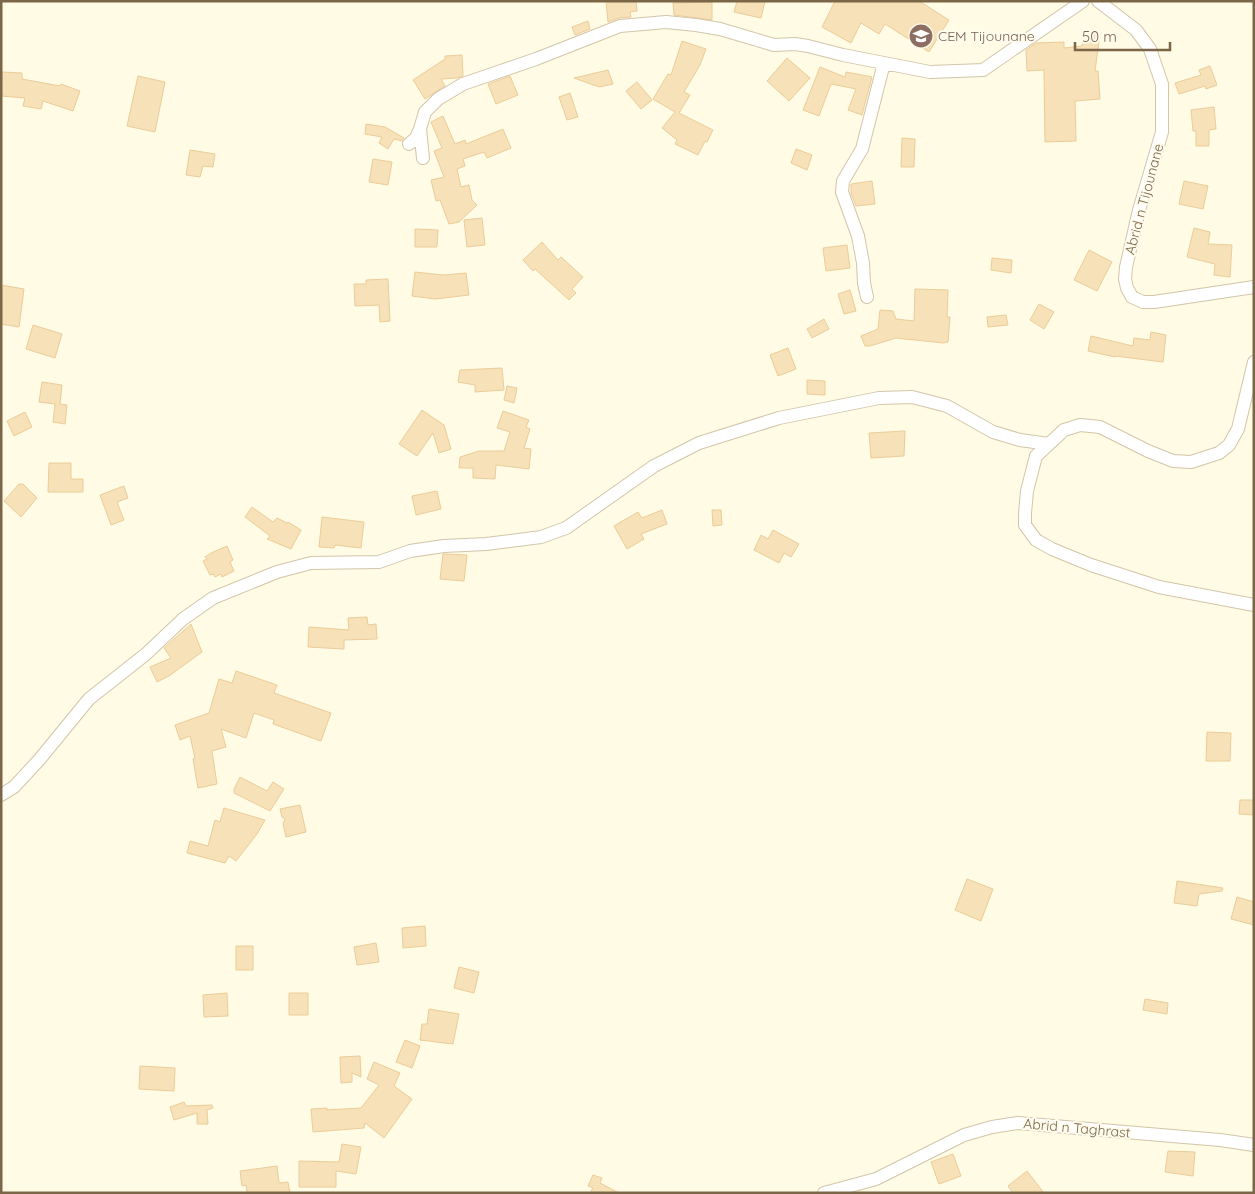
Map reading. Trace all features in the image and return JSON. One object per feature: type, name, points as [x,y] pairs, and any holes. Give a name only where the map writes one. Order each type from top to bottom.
[{"type":"street","points":[[409,144],[416,138],[425,112],[438,100],[463,84],[536,59],[620,26],[636,23],[666,22],[720,29],[774,44],[808,46],[930,72],[983,70],[1083,1]]},
{"type":"street","name":"Abrid n Tijounane","points":[[1098,1],[1136,30],[1150,49],[1162,84],[1162,132],[1139,210],[1128,258],[1125,279],[1127,288],[1132,297],[1138,300],[1154,302],[1254,287]]},
{"type":"street","points":[[867,297],[858,236],[842,192],[843,181],[862,149],[884,63]]},
{"type":"street","points":[[420,129],[423,158]]},
{"type":"street","points":[[1254,362],[1238,429],[1229,445],[1220,453],[1191,462],[1173,461],[1100,427],[1080,425],[1064,430],[1036,456],[1027,491],[1025,513],[1025,525],[1036,540],[1052,549],[1091,565],[1159,588],[1254,605]]},
{"type":"street","points":[[1,795],[14,787],[89,700],[146,654],[184,619],[213,598],[277,572],[311,563],[379,562],[410,551],[541,537],[566,528],[654,466],[699,443],[779,418],[879,398],[912,397],[947,406],[993,432],[1020,440],[1049,444]]},
{"type":"street","name":"Abrid n Taghrast","points":[[824,1193],[876,1179],[964,1135],[992,1127],[1018,1123],[1220,1140],[1254,1145]]},
{"type":"building","points":[[606,1],[636,1],[637,11],[630,12],[631,17],[619,18],[608,22]]},
{"type":"building","points":[[737,1],[765,1],[761,18],[734,12]]},
{"type":"building","name":"CEM Tijounane","points":[[835,1],[919,1],[949,20],[929,52],[885,24],[879,34],[861,23],[851,43],[822,27]]},
{"type":"building","points":[[712,2],[712,20],[674,15],[673,3]]},
{"type":"building","points":[[588,21],[590,29],[575,35],[572,27]]},
{"type":"building","points":[[1084,32],[1100,34],[1095,71],[1098,71],[1100,99],[1075,101],[1076,141],[1045,142],[1044,70],[1027,71],[1026,50],[1036,43],[1064,42],[1064,48],[1082,46]]},
{"type":"building","points":[[682,41],[706,49],[700,65],[684,92],[690,95],[679,113],[713,130],[698,155],[675,144],[677,140],[662,128],[675,112],[653,99],[668,74],[671,75]]},
{"type":"building","points":[[462,55],[463,76],[441,79],[445,86],[425,99],[413,80],[445,59],[445,56]]},
{"type":"building","points":[[787,58],[810,78],[789,101],[767,81]]},
{"type":"building","points":[[1210,66],[1217,85],[1206,89],[1205,86],[1179,94],[1175,83],[1201,75],[1199,70]]},
{"type":"building","points":[[820,67],[845,77],[846,72],[872,77],[862,115],[848,110],[856,89],[831,84],[819,116],[803,110]]},
{"type":"building","points":[[608,70],[613,84],[599,87],[574,78]]},
{"type":"building","points":[[2,72],[22,73],[22,79],[60,86],[61,84],[80,91],[73,111],[43,101],[41,109],[23,106],[25,98],[1,96]]},
{"type":"building","points":[[138,76],[165,82],[155,132],[127,126]]},
{"type":"building","points":[[510,76],[518,95],[496,104],[488,84]]},
{"type":"building","points":[[637,82],[652,100],[641,109],[626,91]]},
{"type":"building","points":[[570,93],[578,117],[567,120],[559,97]]},
{"type":"building","points":[[1214,107],[1216,129],[1209,130],[1209,146],[1196,146],[1196,131],[1193,131],[1191,110]]},
{"type":"building","points":[[443,116],[455,144],[465,140],[466,144],[503,129],[511,148],[487,158],[484,152],[463,159],[465,166],[457,169],[461,187],[469,185],[472,200],[477,205],[459,222],[449,224],[440,200],[436,201],[431,180],[444,177],[434,151],[442,148],[431,122]]},
{"type":"building","points":[[366,124],[385,127],[404,138],[402,141],[394,139],[388,149],[379,143],[382,137],[365,134]]},
{"type":"building","points":[[902,138],[915,139],[914,167],[901,167]]},
{"type":"building","points":[[796,149],[812,155],[807,170],[791,163]]},
{"type":"building","points":[[190,150],[215,154],[213,167],[203,166],[200,177],[186,175]]},
{"type":"building","points":[[373,159],[392,162],[388,185],[369,182]]},
{"type":"building","points":[[872,181],[875,204],[856,206],[851,193],[851,184]]},
{"type":"building","points":[[1184,181],[1208,186],[1203,209],[1179,204]]},
{"type":"building","points":[[482,218],[485,245],[467,247],[464,220]]},
{"type":"building","points":[[1194,228],[1210,232],[1208,244],[1232,245],[1230,277],[1214,275],[1215,264],[1187,257]]},
{"type":"building","points":[[415,229],[438,230],[437,247],[415,247]]},
{"type":"building","points":[[542,242],[558,260],[561,257],[583,277],[572,289],[576,293],[569,300],[535,269],[533,271],[523,260]]},
{"type":"building","points":[[847,245],[850,268],[826,271],[823,248]]},
{"type":"building","points":[[1089,250],[1112,262],[1097,291],[1074,280]]},
{"type":"building","points":[[992,258],[1012,260],[1011,273],[991,270]]},
{"type":"building","points":[[415,272],[443,275],[466,273],[469,295],[435,299],[412,296]]},
{"type":"building","points":[[388,279],[390,321],[380,322],[379,305],[355,306],[354,284],[366,284],[366,280]]},
{"type":"building","points":[[1,285],[24,289],[19,327],[1,324]]},
{"type":"building","points":[[915,289],[948,290],[947,317],[950,317],[948,342],[896,338],[865,346],[861,336],[878,329],[880,310],[893,311],[896,319],[914,321]]},
{"type":"building","points":[[850,290],[856,311],[844,314],[838,294]]},
{"type":"building","points":[[1039,304],[1054,312],[1044,329],[1030,320]]},
{"type":"building","points":[[1006,315],[1008,325],[988,327],[987,317]]},
{"type":"building","points":[[824,319],[829,329],[812,338],[807,329]]},
{"type":"building","points":[[33,325],[62,334],[55,358],[26,349]]},
{"type":"building","points":[[1151,332],[1166,335],[1163,362],[1115,357],[1088,351],[1091,336],[1133,346],[1134,338],[1150,340]]},
{"type":"building","points":[[788,348],[796,369],[778,376],[770,355]]},
{"type":"building","points":[[502,368],[504,390],[475,392],[475,385],[458,382],[460,370]]},
{"type":"building","points":[[807,380],[825,381],[825,395],[807,394]]},
{"type":"building","points":[[42,382],[62,385],[60,404],[67,405],[65,424],[53,422],[55,404],[39,402]]},
{"type":"building","points":[[507,386],[517,388],[514,403],[504,400]]},
{"type":"building","points":[[422,410],[444,425],[451,449],[439,453],[433,433],[417,456],[399,444]]},
{"type":"building","points":[[503,411],[529,420],[526,427],[530,429],[524,448],[531,449],[529,469],[496,465],[495,479],[473,478],[473,468],[459,468],[460,457],[479,451],[504,451],[510,432],[497,428]]},
{"type":"building","points":[[25,412],[32,427],[14,436],[7,421]]},
{"type":"building","points":[[905,431],[904,456],[871,458],[869,433]]},
{"type":"building","points":[[49,463],[71,463],[71,479],[83,479],[83,492],[48,492]]},
{"type":"building","points":[[19,484],[23,484],[37,498],[21,517],[4,501]]},
{"type":"building","points":[[124,486],[128,498],[117,502],[124,520],[111,525],[100,495]]},
{"type":"building","points":[[437,491],[441,509],[416,515],[412,496]]},
{"type":"building","points":[[252,507],[273,522],[277,518],[301,530],[291,549],[267,539],[270,536],[245,517]]},
{"type":"building","points":[[662,510],[667,524],[641,534],[644,539],[627,549],[614,526],[638,512],[642,518]]},
{"type":"building","points":[[712,510],[721,510],[722,525],[713,526]]},
{"type":"building","points":[[322,517],[364,522],[361,548],[335,545],[334,548],[319,547]]},
{"type":"building","points":[[773,530],[799,544],[791,557],[784,553],[779,563],[754,550],[761,535],[768,539]]},
{"type":"building","points":[[227,546],[233,560],[230,562],[234,571],[222,577],[221,574],[215,577],[213,574],[210,575],[203,561],[207,559],[205,557]]},
{"type":"building","points":[[443,554],[467,555],[464,581],[440,579]]},
{"type":"building","points":[[367,617],[368,625],[376,624],[377,639],[344,640],[344,649],[308,647],[309,627],[349,630],[348,618]]},
{"type":"building","points":[[191,624],[202,652],[169,676],[157,682],[150,667],[171,658],[164,648]]},
{"type":"building","points":[[236,671],[277,685],[274,693],[331,713],[321,741],[273,724],[274,720],[254,713],[246,738],[221,729],[226,747],[212,751],[217,784],[198,788],[193,759],[195,758],[190,736],[180,740],[175,725],[209,713],[219,679],[232,683]]},
{"type":"building","points":[[1207,732],[1231,733],[1230,761],[1206,761]]},
{"type":"building","points":[[240,777],[267,791],[273,782],[284,789],[270,811],[234,793]]},
{"type":"building","points":[[1240,800],[1254,800],[1254,815],[1239,814]]},
{"type":"building","points":[[300,805],[306,832],[286,837],[283,824],[285,819],[282,817],[280,809]]},
{"type":"building","points":[[224,808],[265,820],[257,834],[236,861],[229,856],[225,863],[187,853],[190,841],[208,846],[215,820],[220,822]]},
{"type":"building","points":[[967,879],[993,889],[981,921],[955,910]]},
{"type":"building","points":[[1177,881],[1223,888],[1222,891],[1199,894],[1197,906],[1174,903]]},
{"type":"building","points":[[1237,897],[1254,902],[1254,925],[1231,919]]},
{"type":"building","points":[[425,926],[426,946],[403,948],[402,928]]},
{"type":"building","points":[[376,943],[379,962],[357,965],[354,947]]},
{"type":"building","points":[[236,946],[253,946],[253,970],[236,970]]},
{"type":"building","points":[[459,967],[479,972],[474,993],[454,988]]},
{"type":"building","points":[[227,993],[228,1016],[204,1017],[203,995]]},
{"type":"building","points":[[289,993],[308,993],[308,1015],[289,1015]]},
{"type":"building","points":[[1145,999],[1168,1003],[1167,1014],[1143,1010]]},
{"type":"building","points":[[429,1009],[459,1014],[453,1044],[420,1040],[422,1024],[427,1024]]},
{"type":"building","points":[[405,1040],[420,1046],[412,1068],[396,1062]]},
{"type":"building","points":[[360,1056],[361,1077],[352,1073],[352,1082],[341,1083],[340,1057]]},
{"type":"building","points":[[374,1062],[400,1073],[394,1086],[412,1099],[384,1138],[365,1123],[364,1128],[313,1132],[311,1109],[361,1108],[379,1085],[367,1079]]},
{"type":"building","points":[[140,1066],[175,1068],[174,1091],[139,1089]]},
{"type":"building","points":[[184,1102],[186,1106],[212,1105],[213,1108],[207,1110],[208,1124],[197,1124],[197,1113],[174,1120],[170,1107]]},
{"type":"building","points":[[342,1144],[361,1147],[356,1174],[336,1171],[336,1187],[299,1187],[299,1161],[339,1162]]},
{"type":"building","points":[[1168,1151],[1195,1152],[1193,1176],[1165,1172]]},
{"type":"building","points":[[953,1154],[961,1176],[939,1184],[931,1162]]},
{"type":"building","points":[[277,1166],[279,1183],[288,1182],[290,1193],[247,1193],[246,1185],[242,1186],[240,1171]]},
{"type":"building","points":[[1027,1171],[1044,1193],[1013,1193],[1008,1186]]},
{"type":"building","points":[[593,1175],[602,1178],[600,1183],[619,1193],[590,1193],[593,1188],[588,1186]]},
{"type":"place","name":"CEM Tijounane","points":[[921,36]]}]
